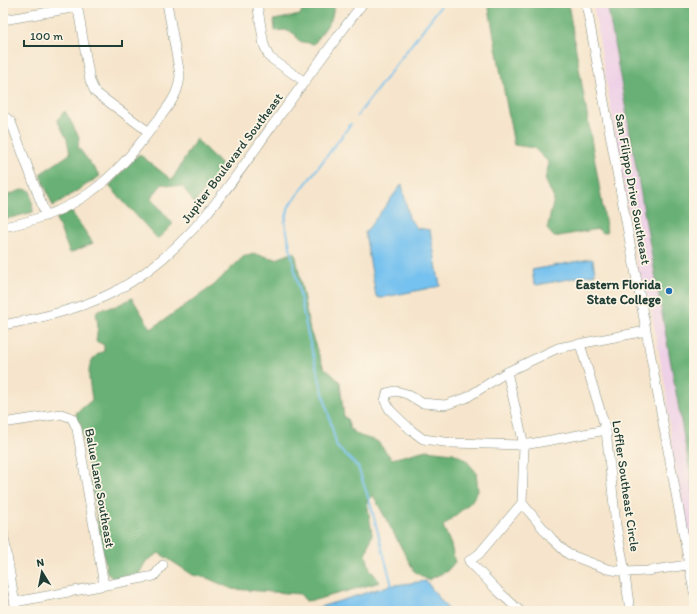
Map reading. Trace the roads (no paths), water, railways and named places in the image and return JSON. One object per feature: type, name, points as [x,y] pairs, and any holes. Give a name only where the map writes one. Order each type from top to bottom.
[{"type":"street","points":[[3,227],[28,223],[46,216],[72,205],[97,189],[115,174],[177,95],[180,84],[180,75],[167,3]]},
{"type":"street","points":[[257,3],[264,45],[269,57],[305,82]]},
{"type":"street","name":"Jupiter Boulevard Southeast","points":[[3,325],[42,318],[82,305],[116,290],[156,264],[185,240],[214,206],[363,3]]},
{"type":"street","name":"San Filippo Drive Southeast","points":[[586,3],[646,331],[691,564],[694,592]]},
{"type":"street","points":[[3,20],[77,5],[90,81],[95,92],[149,132]]},
{"type":"street","points":[[3,115],[11,122],[46,216]]},
{"type":"street","points":[[606,430],[524,445],[452,443],[423,439],[405,425],[390,410],[385,401],[387,393],[396,391],[407,394],[422,403],[445,405],[466,398],[507,372],[558,348],[646,331]]},
{"type":"street","name":"Loffler Southeast Circle","points":[[580,344],[606,430],[616,525],[625,572],[630,611]]},
{"type":"street","points":[[507,372],[524,445],[522,503],[479,554],[469,561],[498,592],[520,611]]},
{"type":"street","name":"Balue Lane Southeast","points":[[3,423],[61,414],[72,418],[77,429],[104,585]]},
{"type":"street","points":[[522,503],[552,539],[568,554],[607,568],[625,572],[647,571],[691,564]]},
{"type":"street","points":[[3,531],[16,607],[104,585],[154,576],[163,565]]},
{"type":"water","points":[[402,184],[409,218],[417,228],[430,230],[440,286],[380,298],[376,296],[365,233]]},
{"type":"water","points":[[590,259],[593,260],[595,274],[537,285],[534,283],[532,270]]},
{"type":"water","points":[[426,581],[449,611],[307,611],[388,586]]},
{"type":"waterway","points":[[357,116],[443,3]]},
{"type":"waterway","points":[[351,124],[289,206],[285,222],[308,335],[337,447],[358,467],[371,506],[392,586]]},
{"type":"place","name":"Eastern Florida State College","points":[[669,291]]}]
